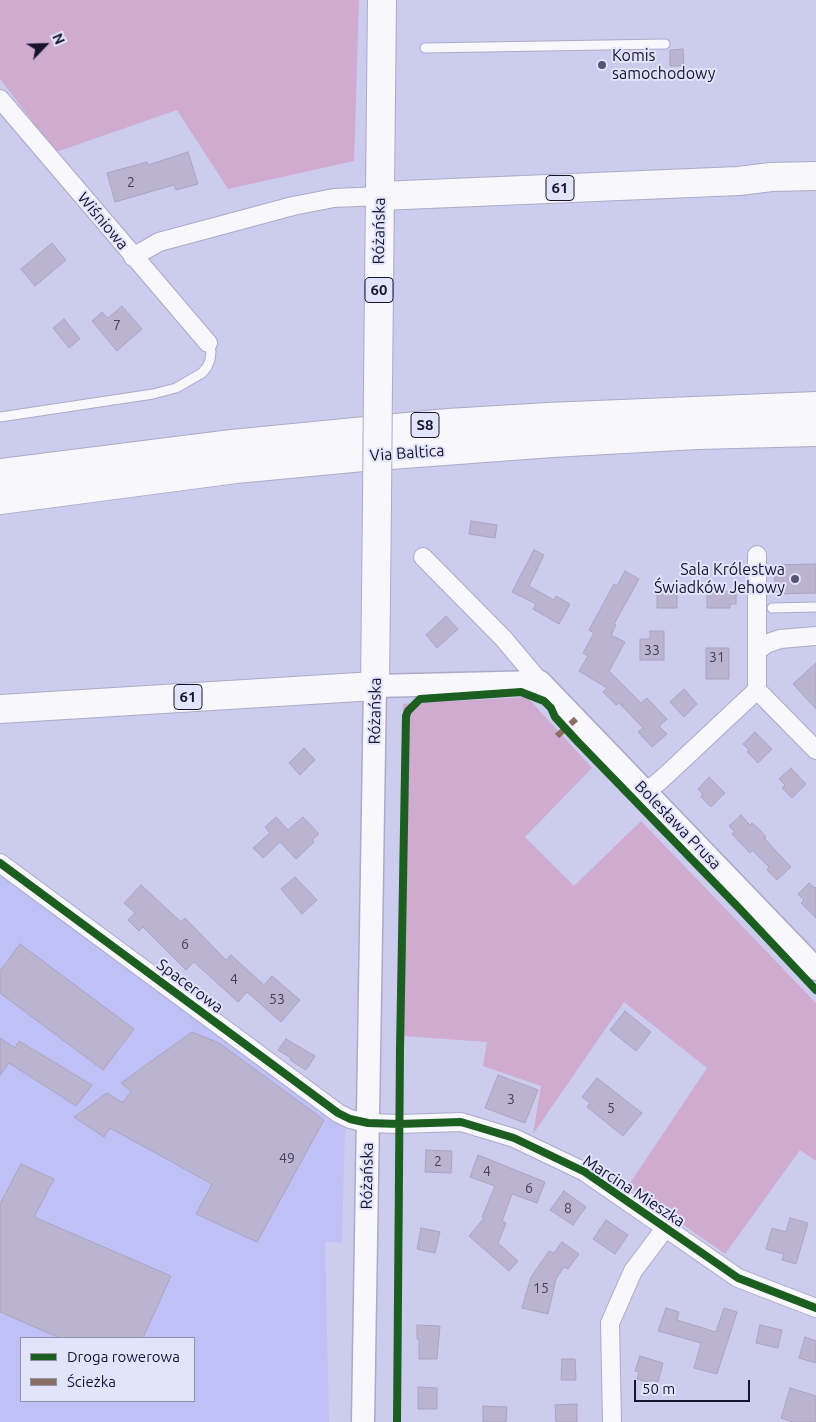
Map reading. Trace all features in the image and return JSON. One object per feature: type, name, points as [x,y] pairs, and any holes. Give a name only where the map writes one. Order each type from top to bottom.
[{"type":"main road","name":"Różańska","points":[[375,686],[382,0]]},
{"type":"main road","name":"61","points":[[380,196],[740,181],[771,176],[816,176]]},
{"type":"main road","points":[[740,181],[764,186],[802,189],[816,193]]},
{"type":"main road","points":[[738,408],[816,388]]},
{"type":"main road","name":"Via Baltica","points":[[0,473],[232,444],[448,423],[738,408],[816,406]]},
{"type":"main road","name":"Via Baltica","points":[[0,500],[48,492],[236,469],[363,457],[552,443],[697,435],[816,432]]},
{"type":"main road","points":[[0,511],[48,492]]},
{"type":"main road","name":"61","points":[[0,709],[375,686]]},
{"type":"street","name":"Wiśniowa","points":[[0,99],[208,343]]},
{"type":"street","points":[[133,257],[159,242],[293,206],[334,198],[380,196]]},
{"type":"street","points":[[757,555],[757,690],[816,750]]},
{"type":"street","name":"Bolesława Prusa","points":[[423,557],[503,638],[540,682],[816,969]]},
{"type":"street","points":[[757,651],[766,644],[780,639],[816,636]]},
{"type":"street","points":[[375,686],[540,682]]},
{"type":"street","name":"Różańska","points":[[363,1422],[375,686]]},
{"type":"street","points":[[646,792],[757,690]]},
{"type":"street","name":"Spacerowa","points":[[0,863],[338,1113],[350,1119],[368,1123]]},
{"type":"street","name":"Marcina Mieszka","points":[[368,1123],[461,1122],[514,1138],[585,1172],[738,1278],[816,1308]]},
{"type":"street","points":[[612,1422],[610,1323],[633,1271],[666,1228]]},
{"type":"lane","points":[[425,48],[665,44]]},
{"type":"lane","points":[[0,417],[153,394],[176,388],[197,377],[207,367],[210,360],[208,343]]},
{"type":"lane","points":[[772,608],[816,607]]},
{"type":"shaded area","points":[[0,0],[359,0],[354,161],[228,189],[177,110],[56,152],[0,79]]},
{"type":"shaded area","points":[[527,697],[592,768],[525,837],[574,886],[641,821],[816,1003],[816,1161],[800,1150],[725,1254],[628,1186],[707,1068],[624,1002],[533,1134],[541,1086],[483,1066],[487,1042],[403,1036],[403,704]]},
{"type":"shaded area","points":[[0,875],[345,1126],[342,1243],[325,1241],[329,1422],[0,1422]]},
{"type":"building","points":[[683,49],[684,66],[670,66],[670,50]]},
{"type":"building","points":[[188,152],[198,184],[176,190],[174,185],[115,202],[107,173],[147,162],[148,165]]},
{"type":"building","points":[[52,243],[66,260],[35,286],[21,269]]},
{"type":"building","points":[[122,306],[142,329],[117,351],[92,321],[102,312],[108,318]]},
{"type":"building","points":[[64,319],[80,339],[69,348],[53,328]]},
{"type":"building","points":[[471,521],[497,525],[495,538],[469,534]]},
{"type":"building","points":[[534,550],[544,555],[529,586],[554,600],[556,596],[570,604],[559,624],[533,609],[536,604],[512,592]]},
{"type":"building","name":"Sala Królestwa Świadków Jehowy","points":[[816,564],[816,593],[775,594],[774,565]]},
{"type":"building","points":[[625,571],[639,579],[614,624],[616,625],[611,635],[625,642],[609,671],[641,703],[647,698],[667,719],[659,726],[667,734],[652,747],[638,732],[643,728],[619,703],[616,705],[603,692],[607,688],[579,671],[588,656],[583,653],[594,633],[589,630],[614,584],[617,586]]},
{"type":"building","points":[[657,585],[677,585],[677,608],[657,608]]},
{"type":"building","points":[[736,591],[736,604],[730,604],[730,608],[707,608],[707,592]]},
{"type":"building","points":[[446,616],[458,629],[437,648],[426,635]]},
{"type":"building","points":[[650,631],[664,631],[664,660],[640,660],[640,639],[650,639]]},
{"type":"building","points":[[706,648],[729,648],[729,679],[706,679]]},
{"type":"building","points":[[816,663],[816,709],[793,684]]},
{"type":"building","points":[[684,689],[697,704],[684,717],[670,702]]},
{"type":"building","points":[[755,732],[772,749],[758,763],[747,752],[749,750],[743,744]]},
{"type":"building","points":[[304,748],[315,760],[300,775],[289,763]]},
{"type":"building","points":[[791,768],[806,784],[792,798],[782,788],[785,785],[779,779]]},
{"type":"building","points":[[709,777],[725,793],[711,807],[701,797],[703,794],[698,789]]},
{"type":"building","points":[[741,815],[750,825],[752,823],[759,829],[766,837],[764,838],[791,867],[777,880],[767,870],[769,867],[752,850],[750,853],[732,834],[735,832],[729,826]]},
{"type":"building","points":[[276,817],[288,830],[303,817],[319,834],[312,840],[314,842],[296,859],[280,842],[263,858],[253,848],[270,833],[265,827]]},
{"type":"building","points":[[295,877],[317,900],[302,914],[281,889]]},
{"type":"building","points":[[809,883],[816,887],[816,918],[801,903],[804,900],[798,894]]},
{"type":"building","points":[[141,885],[181,922],[185,918],[226,960],[231,955],[264,985],[272,976],[300,1000],[281,1022],[247,992],[238,1002],[194,962],[186,970],[143,927],[139,931],[128,920],[135,913],[124,903]]},
{"type":"building","points":[[20,944],[134,1029],[103,1070],[0,993],[0,971]]},
{"type":"building","points":[[625,1011],[651,1032],[636,1051],[610,1030]]},
{"type":"building","points":[[192,1032],[219,1043],[324,1120],[257,1242],[196,1214],[212,1184],[110,1128],[104,1137],[74,1117],[107,1093],[123,1103],[131,1091],[121,1083]]},
{"type":"building","points":[[0,1038],[15,1048],[19,1041],[92,1085],[76,1106],[9,1063],[0,1075]]},
{"type":"building","points":[[286,1039],[315,1056],[306,1070],[278,1050]]},
{"type":"building","points":[[498,1075],[538,1090],[525,1123],[485,1108]]},
{"type":"building","points":[[597,1078],[642,1113],[623,1136],[587,1107],[590,1103],[582,1097]]},
{"type":"building","points":[[426,1150],[452,1151],[451,1173],[425,1172]]},
{"type":"building","points":[[478,1155],[545,1182],[537,1203],[512,1194],[502,1221],[506,1223],[498,1243],[518,1261],[509,1271],[469,1236],[484,1218],[482,1217],[495,1186],[470,1177]]},
{"type":"building","points":[[21,1164],[54,1179],[34,1217],[171,1276],[143,1337],[58,1337],[0,1312],[0,1204]]},
{"type":"building","points":[[564,1191],[586,1207],[573,1225],[550,1210]]},
{"type":"building","points":[[790,1218],[808,1223],[796,1264],[782,1260],[784,1254],[766,1249],[772,1228],[786,1232]]},
{"type":"building","points":[[606,1220],[628,1235],[615,1254],[593,1239]]},
{"type":"building","points":[[421,1228],[440,1232],[435,1253],[417,1249]]},
{"type":"building","points":[[562,1242],[579,1254],[568,1269],[564,1267],[556,1279],[548,1314],[522,1308],[531,1277],[549,1251],[554,1253]]},
{"type":"building","points":[[666,1308],[679,1312],[677,1320],[716,1332],[724,1308],[737,1312],[717,1374],[694,1368],[701,1343],[658,1331]]},
{"type":"building","points":[[417,1325],[440,1326],[437,1359],[419,1359]]},
{"type":"building","points":[[760,1325],[782,1330],[778,1348],[756,1343]]},
{"type":"building","points":[[805,1337],[816,1341],[816,1363],[799,1358]]},
{"type":"building","points":[[640,1356],[663,1363],[658,1382],[651,1380],[650,1383],[637,1379],[639,1372],[635,1371]]},
{"type":"building","points":[[562,1359],[575,1359],[576,1380],[561,1380]]},
{"type":"building","points":[[418,1387],[437,1388],[437,1409],[418,1409]]},
{"type":"building","points":[[790,1388],[816,1396],[816,1422],[793,1422],[781,1418]]},
{"type":"building","points":[[577,1404],[577,1422],[556,1422],[555,1405]]},
{"type":"building","points":[[483,1406],[507,1407],[506,1422],[483,1422]]},
{"type":"marked path","points":[[557,736],[576,719]]},
{"type":"cycle path","points":[[397,1422],[400,1049],[406,716],[408,711],[420,699],[521,692],[544,701],[551,708],[555,717],[578,742],[816,990]]},
{"type":"cycle path","points":[[0,863],[338,1113],[350,1119],[368,1123],[461,1122],[514,1138],[585,1172],[738,1278],[816,1308]]},
{"type":"place","name":"Komis samochodowy","points":[[602,65]]},
{"type":"place","name":"Sala Królestwa Świadków Jehowy","points":[[795,579]]}]
